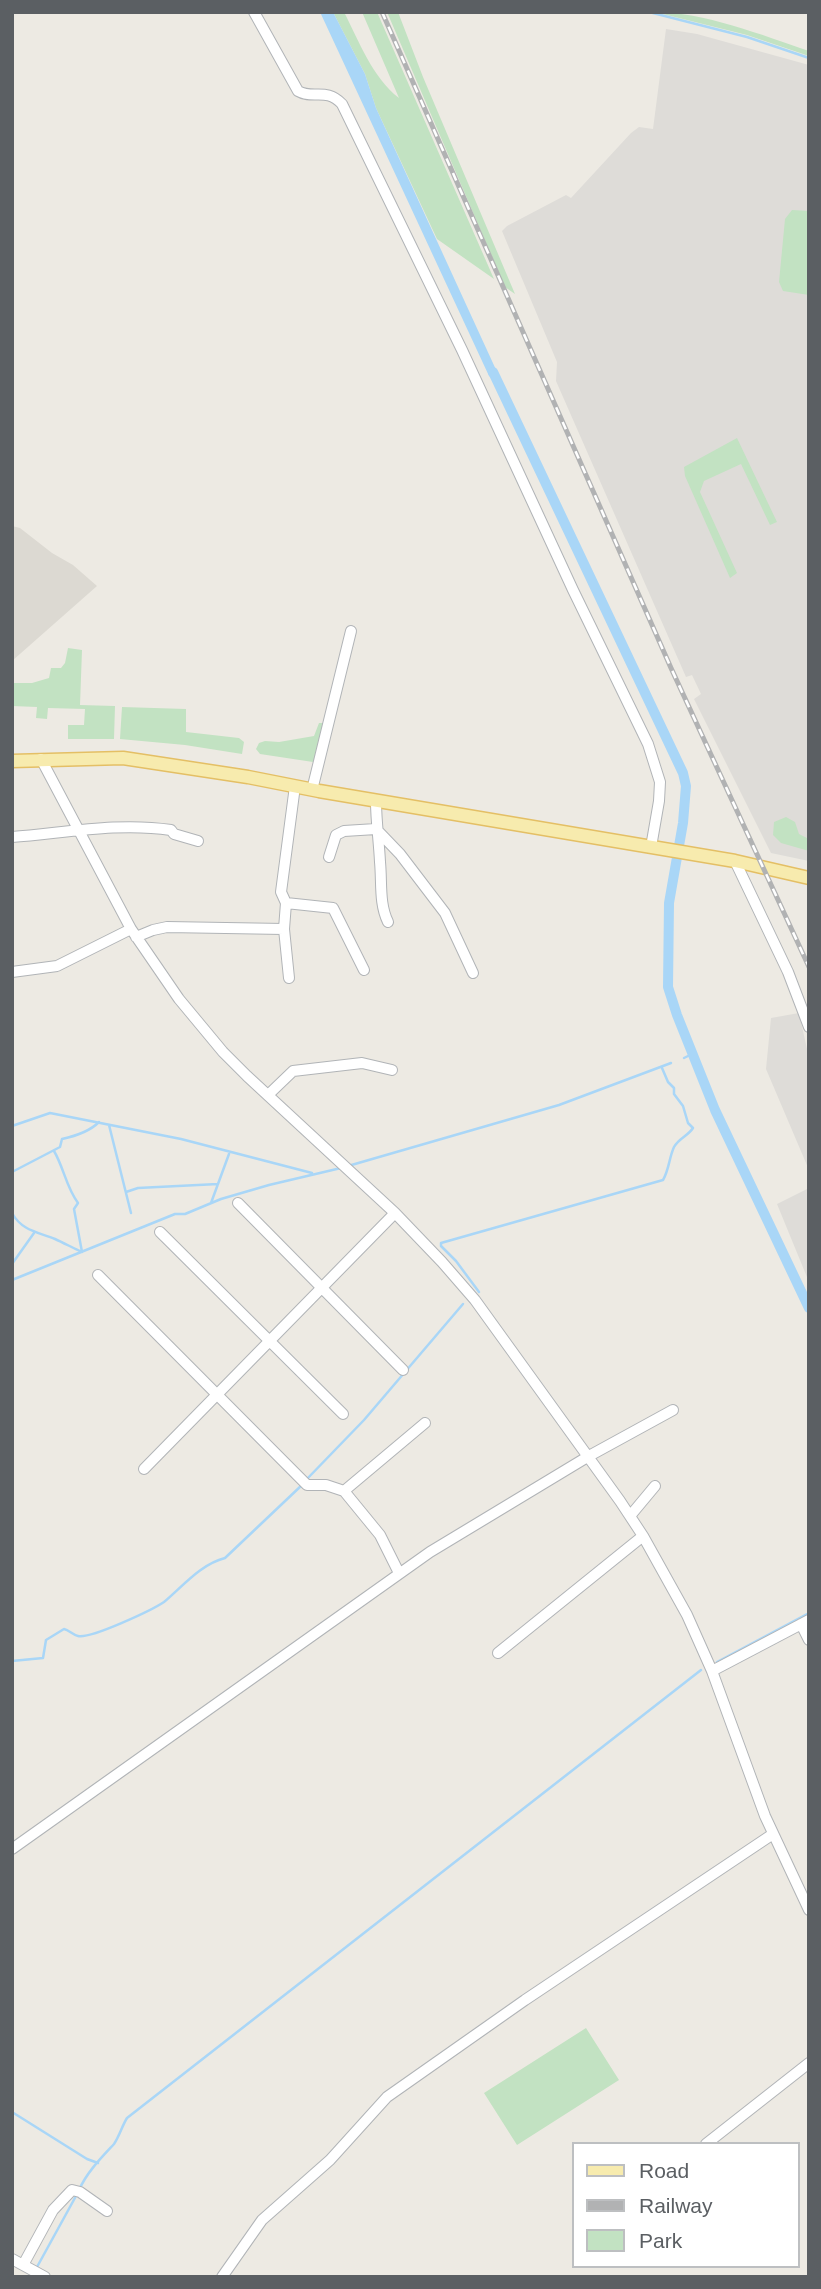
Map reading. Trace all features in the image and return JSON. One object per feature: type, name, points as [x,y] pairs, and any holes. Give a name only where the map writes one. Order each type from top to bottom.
[{"type":"main road","points":[[12,761],[123,758],[696,854],[809,878]]},
{"type":"street","points":[[254,12],[298,91],[302,94],[332,96],[342,104],[462,350],[648,744],[660,782],[657,848]]},
{"type":"street","points":[[312,790],[351,631]]},
{"type":"street","points":[[41,759],[134,933],[198,1022],[223,1052],[395,1213],[475,1300],[630,1516],[687,1615],[712,1671],[773,1834],[809,1910]]},
{"type":"street","points":[[289,978],[284,929],[286,903],[281,892],[295,786]]},
{"type":"street","points":[[376,801],[383,911],[388,922]]},
{"type":"street","points":[[12,837],[96,827],[146,826],[171,830],[174,834],[198,841]]},
{"type":"street","points":[[329,857],[335,835],[344,831],[376,829],[400,853],[444,914],[473,973]]},
{"type":"street","points":[[735,861],[788,972],[809,1027]]},
{"type":"street","points":[[286,903],[333,908],[364,970]]},
{"type":"street","points":[[12,972],[57,966],[134,933],[167,927],[284,929]]},
{"type":"street","points":[[268,1095],[293,1072],[362,1063],[392,1070]]},
{"type":"street","points":[[238,1203],[403,1370]]},
{"type":"street","points":[[144,1469],[395,1213]]},
{"type":"street","points":[[160,1232],[343,1414]]},
{"type":"street","points":[[98,1275],[307,1485],[326,1485],[344,1490],[380,1535],[399,1573]]},
{"type":"street","points":[[12,1849],[430,1552],[589,1456],[673,1410]]},
{"type":"street","points":[[344,1490],[425,1423]]},
{"type":"street","points":[[630,1516],[655,1486]]},
{"type":"street","points":[[498,1653],[643,1536]]},
{"type":"street","points":[[712,1671],[805,1622],[809,1640]]},
{"type":"street","points":[[222,2277],[262,2220],[330,2160],[387,2097],[525,2000],[773,1834]]},
{"type":"street","points":[[709,2142],[809,2063]]},
{"type":"street","points":[[23,2265],[52,2210],[72,2190],[78,2191],[107,2211]]},
{"type":"street","points":[[12,2259],[45,2277]]},
{"type":"shaded area","points":[[666,29],[697,34],[809,65],[809,861],[771,853],[694,699],[701,694],[692,675],[686,677],[556,381],[557,362],[502,231],[566,195],[571,198],[631,133],[639,127],[653,129]]},
{"type":"shaded area","points":[[12,526],[20,528],[52,553],[73,565],[97,586],[12,661]]},
{"type":"shaded area","points":[[799,1013],[809,1058],[809,1170],[766,1069],[771,1018]]},
{"type":"shaded area","points":[[809,1188],[809,1282],[777,1204]]},
{"type":"green space","points":[[333,12],[344,12],[381,80],[399,98],[362,12],[377,12],[494,279],[437,239],[376,108],[365,74]]},
{"type":"green space","points":[[387,12],[398,12],[515,294],[505,287]]},
{"type":"green space","points":[[655,12],[693,16],[732,26],[809,51],[809,56],[747,35]]},
{"type":"green space","points":[[792,210],[809,211],[809,295],[783,291],[779,282],[785,219]]},
{"type":"green space","points":[[737,438],[777,522],[770,525],[741,464],[704,481],[700,492],[737,573],[730,578],[685,476],[684,467]]},
{"type":"green space","points":[[68,648],[82,650],[80,705],[115,706],[114,739],[68,739],[68,725],[84,725],[85,709],[48,708],[47,719],[36,718],[37,707],[12,706],[12,683],[32,683],[49,678],[51,668],[61,668],[65,663]]},
{"type":"green space","points":[[122,707],[186,709],[186,732],[239,738],[244,742],[242,754],[120,739]]},
{"type":"green space","points":[[319,723],[325,723],[321,747],[313,762],[260,754],[256,749],[259,743],[265,741],[279,742],[314,736]]},
{"type":"green space","points":[[786,817],[795,822],[799,834],[809,839],[809,851],[781,843],[773,835],[774,822]]},
{"type":"green space","points":[[586,2028],[619,2080],[517,2145],[484,2093]]},
{"type":"water","points":[[320,12],[333,12],[365,74],[376,108],[503,385],[489,376]]},
{"type":"waterway","points":[[649,12],[747,37],[809,58]]},
{"type":"waterway","points":[[493,372],[683,773],[686,786],[683,823],[669,903],[668,987],[715,1110],[809,1308]]},
{"type":"waterway","points":[[684,1058],[692,1054]]},
{"type":"waterway","points":[[348,1166],[559,1105],[671,1063]]},
{"type":"waterway","points":[[479,1292],[441,1243],[663,1180],[674,1147],[693,1128],[688,1123],[683,1106],[662,1068]]},
{"type":"waterway","points":[[12,1126],[50,1113],[181,1139],[312,1173]]},
{"type":"waterway","points":[[12,1172],[60,1147],[62,1139],[82,1133],[99,1122]]},
{"type":"waterway","points":[[109,1125],[131,1213]]},
{"type":"waterway","points":[[54,1151],[78,1203],[74,1209],[82,1252]]},
{"type":"waterway","points":[[211,1203],[229,1154]]},
{"type":"waterway","points":[[12,1280],[175,1214],[185,1214],[221,1199],[269,1185],[341,1168]]},
{"type":"waterway","points":[[126,1192],[138,1188],[218,1184]]},
{"type":"waterway","points":[[12,1213],[26,1227],[82,1252]]},
{"type":"waterway","points":[[12,1264],[34,1233]]},
{"type":"waterway","points":[[306,1480],[364,1420],[463,1304]]},
{"type":"waterway","points":[[12,1661],[43,1658],[46,1640],[64,1629],[78,1636],[85,1636],[108,1629],[164,1602],[200,1570],[225,1558],[302,1485]]},
{"type":"waterway","points":[[717,1662],[809,1613]]},
{"type":"waterway","points":[[79,2190],[90,2171],[114,2144],[127,2118],[701,1670]]},
{"type":"waterway","points":[[12,2112],[87,2159],[98,2163]]},
{"type":"waterway","points":[[37,2267],[76,2196]]},
{"type":"railway","points":[[382,12],[671,668],[809,967]]}]
